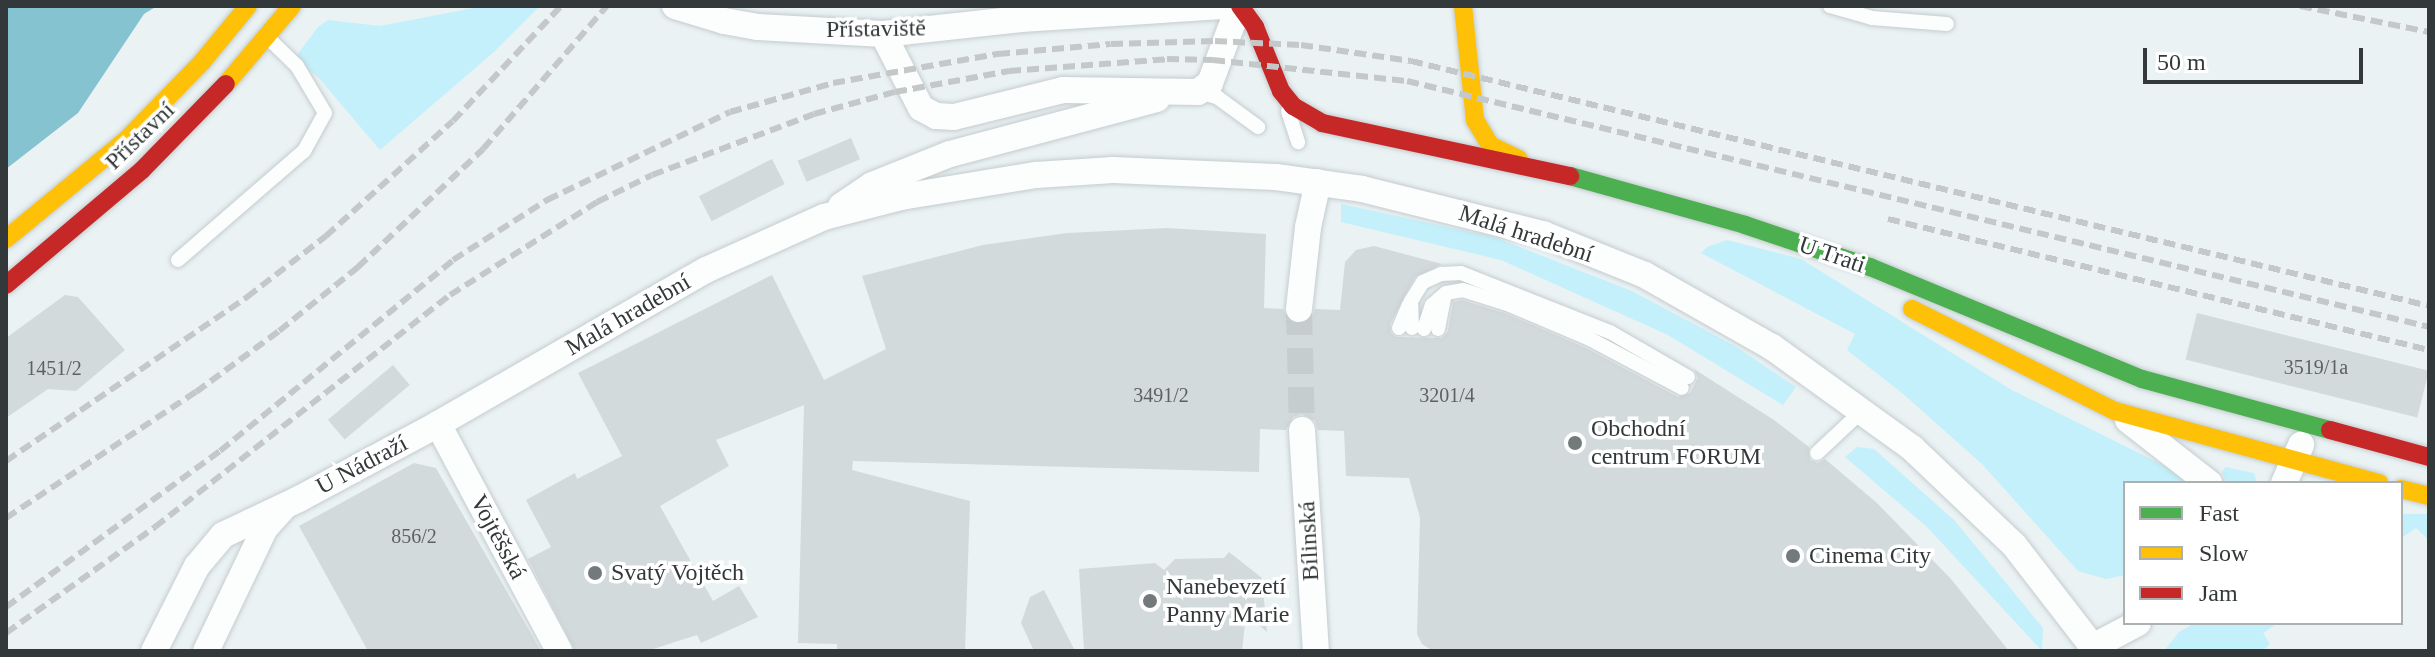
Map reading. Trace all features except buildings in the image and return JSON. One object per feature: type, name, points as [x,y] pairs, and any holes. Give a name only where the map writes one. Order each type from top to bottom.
[{"type":"street","name":"Přístavní","points":[[6,239],[126,140],[202,62],[248,6]]},
{"type":"street","name":"Přístavní","points":[[6,285],[142,170],[267,37],[292,6]]},
{"type":"street","name":"Přístaviště","points":[[675,6],[724,21],[758,27],[883,34],[1021,19],[1223,6]]},
{"type":"street","points":[[883,34],[921,108],[936,116],[954,117],[1063,90],[1185,93],[1210,83],[1240,6]]},
{"type":"street","points":[[1240,6],[1255,27],[1281,91],[1293,106],[1322,123],[1461,155],[1544,169]]},
{"type":"street","points":[[1463,6],[1475,120],[1490,145],[1544,169],[1745,225]]},
{"type":"street","name":"Malá hradební","points":[[438,424],[706,270],[824,217],[872,185],[904,170],[1002,138],[1185,93]]},
{"type":"street","name":"Malá hradební","points":[[824,217],[901,197],[1036,175],[1190,171],[1318,182],[1451,209],[1543,234],[1645,275],[1772,347],[1863,410],[1912,448],[2014,545],[2093,650]]},
{"type":"street","points":[[1299,309],[1308,227],[1318,182]]},
{"type":"street","name":"U Trati","points":[[1745,225],[1869,288]]},
{"type":"street","name":"U Trati","points":[[1745,225],[1870,267],[2142,379],[2429,457]]},
{"type":"street","points":[[1897,302],[2115,411],[2290,473],[2361,481]]},
{"type":"street","points":[[2115,411],[2206,481]]},
{"type":"street","name":"U Nádraží","points":[[154,651],[197,566],[223,535],[438,424]]},
{"type":"street","name":"Vojtěšská","points":[[438,424],[559,651]]},
{"type":"street","points":[[2290,473],[2307,426]]},
{"type":"street","name":"Bílinská","points":[[1302,430],[1316,651]]},
{"type":"street","points":[[2403,490],[2429,496]]},
{"type":"street","points":[[2403,506],[2429,503]]},
{"type":"street","name":"U Nádraží","points":[[206,651],[265,528],[285,505]]},
{"type":"street","points":[[2093,650],[2135,625]]},
{"type":"lane","points":[[1830,6],[1872,18],[1947,24]]},
{"type":"lane","points":[[178,260],[304,151],[325,113],[297,66],[267,37]]},
{"type":"lane","points":[[1281,91],[1298,142]]},
{"type":"lane","points":[[1185,93],[1217,97],[1258,127]]},
{"type":"lane","points":[[1461,273],[1610,332],[1685,382],[1510,305],[1463,290],[1446,293],[1432,305],[1418,329],[1411,301],[1423,282],[1441,274],[1461,273]]},
{"type":"lane","points":[[1817,453],[1863,410]]},
{"type":"shaded area","points":[[6,6],[157,6],[144,14],[78,113],[6,169]]},
{"type":"shaded area","points":[[484,6],[540,6],[495,51],[380,150],[318,77],[294,59],[318,27],[328,20],[380,26]]},
{"type":"shaded area","points":[[1341,204],[1494,237],[1632,291],[1735,346],[1796,387],[1783,405],[1668,335],[1501,260],[1341,222]]},
{"type":"shaded area","points":[[1727,240],[1801,259],[2010,389],[2173,470],[2185,481],[2123,481],[2123,575],[2106,579],[2078,571],[1982,464],[1902,393],[1847,350],[1855,334],[1701,253],[1707,247]]},
{"type":"shaded area","points":[[1857,447],[1874,449],[1955,521],[2043,628],[2042,651],[1927,527],[1845,457]]},
{"type":"shaded area","points":[[2225,467],[2254,473],[2256,481],[2226,481],[2222,473]]},
{"type":"shaded area","points":[[2403,514],[2429,514],[2429,540],[2416,528],[2403,537]]},
{"type":"shaded area","points":[[2191,625],[2275,625],[2263,633],[2270,644],[2262,651],[2164,651],[2179,632]]},
{"type":"tunnel","points":[[1299,309],[1302,430]]},
{"type":"railway","points":[[6,461],[247,297],[326,236],[453,121],[561,6]]},
{"type":"railway","points":[[6,518],[196,392],[279,331],[358,267],[483,149],[607,6]]},
{"type":"railway","points":[[2300,6],[2429,32]]},
{"type":"railway","points":[[6,607],[220,451],[453,260],[547,200],[730,112],[833,83],[998,54],[1111,44],[1215,41],[1301,45],[1411,61],[2429,306]]},
{"type":"railway","points":[[6,633],[155,527],[450,295],[597,202],[652,175],[814,114],[895,92],[1009,71],[1167,59],[1213,60],[1407,81],[2429,327]]},
{"type":"railway","points":[[1888,219],[2429,350]]},
{"type":"traffic: fast","points":[[1570,176],[1745,225],[1870,267],[2142,379],[2330,430]]},
{"type":"traffic: slow","points":[[6,239],[126,140],[202,62],[248,6]]},
{"type":"traffic: slow","points":[[226,84],[292,6]]},
{"type":"traffic: slow","points":[[1463,6],[1475,120],[1490,145],[1519,159]]},
{"type":"traffic: slow","points":[[1912,309],[2115,411],[2372,481]]},
{"type":"traffic: slow","points":[[2403,490],[2429,496]]},
{"type":"traffic: jam","points":[[1240,6],[1255,27],[1281,91],[1293,106],[1322,123],[1570,176]]},
{"type":"traffic: jam","points":[[6,285],[142,170],[226,84]]},
{"type":"traffic: jam","points":[[2330,430],[2429,457]]},
{"type":"place","name":"Obchodní centrum FORUM","points":[[1575,443]]},
{"type":"place","name":"Cinema City","points":[[1793,556]]},
{"type":"place","name":"Svatý Vojtěch","points":[[595,573]]},
{"type":"place","name":"Nanebevzetí Panny Marie","points":[[1150,601]]}]
